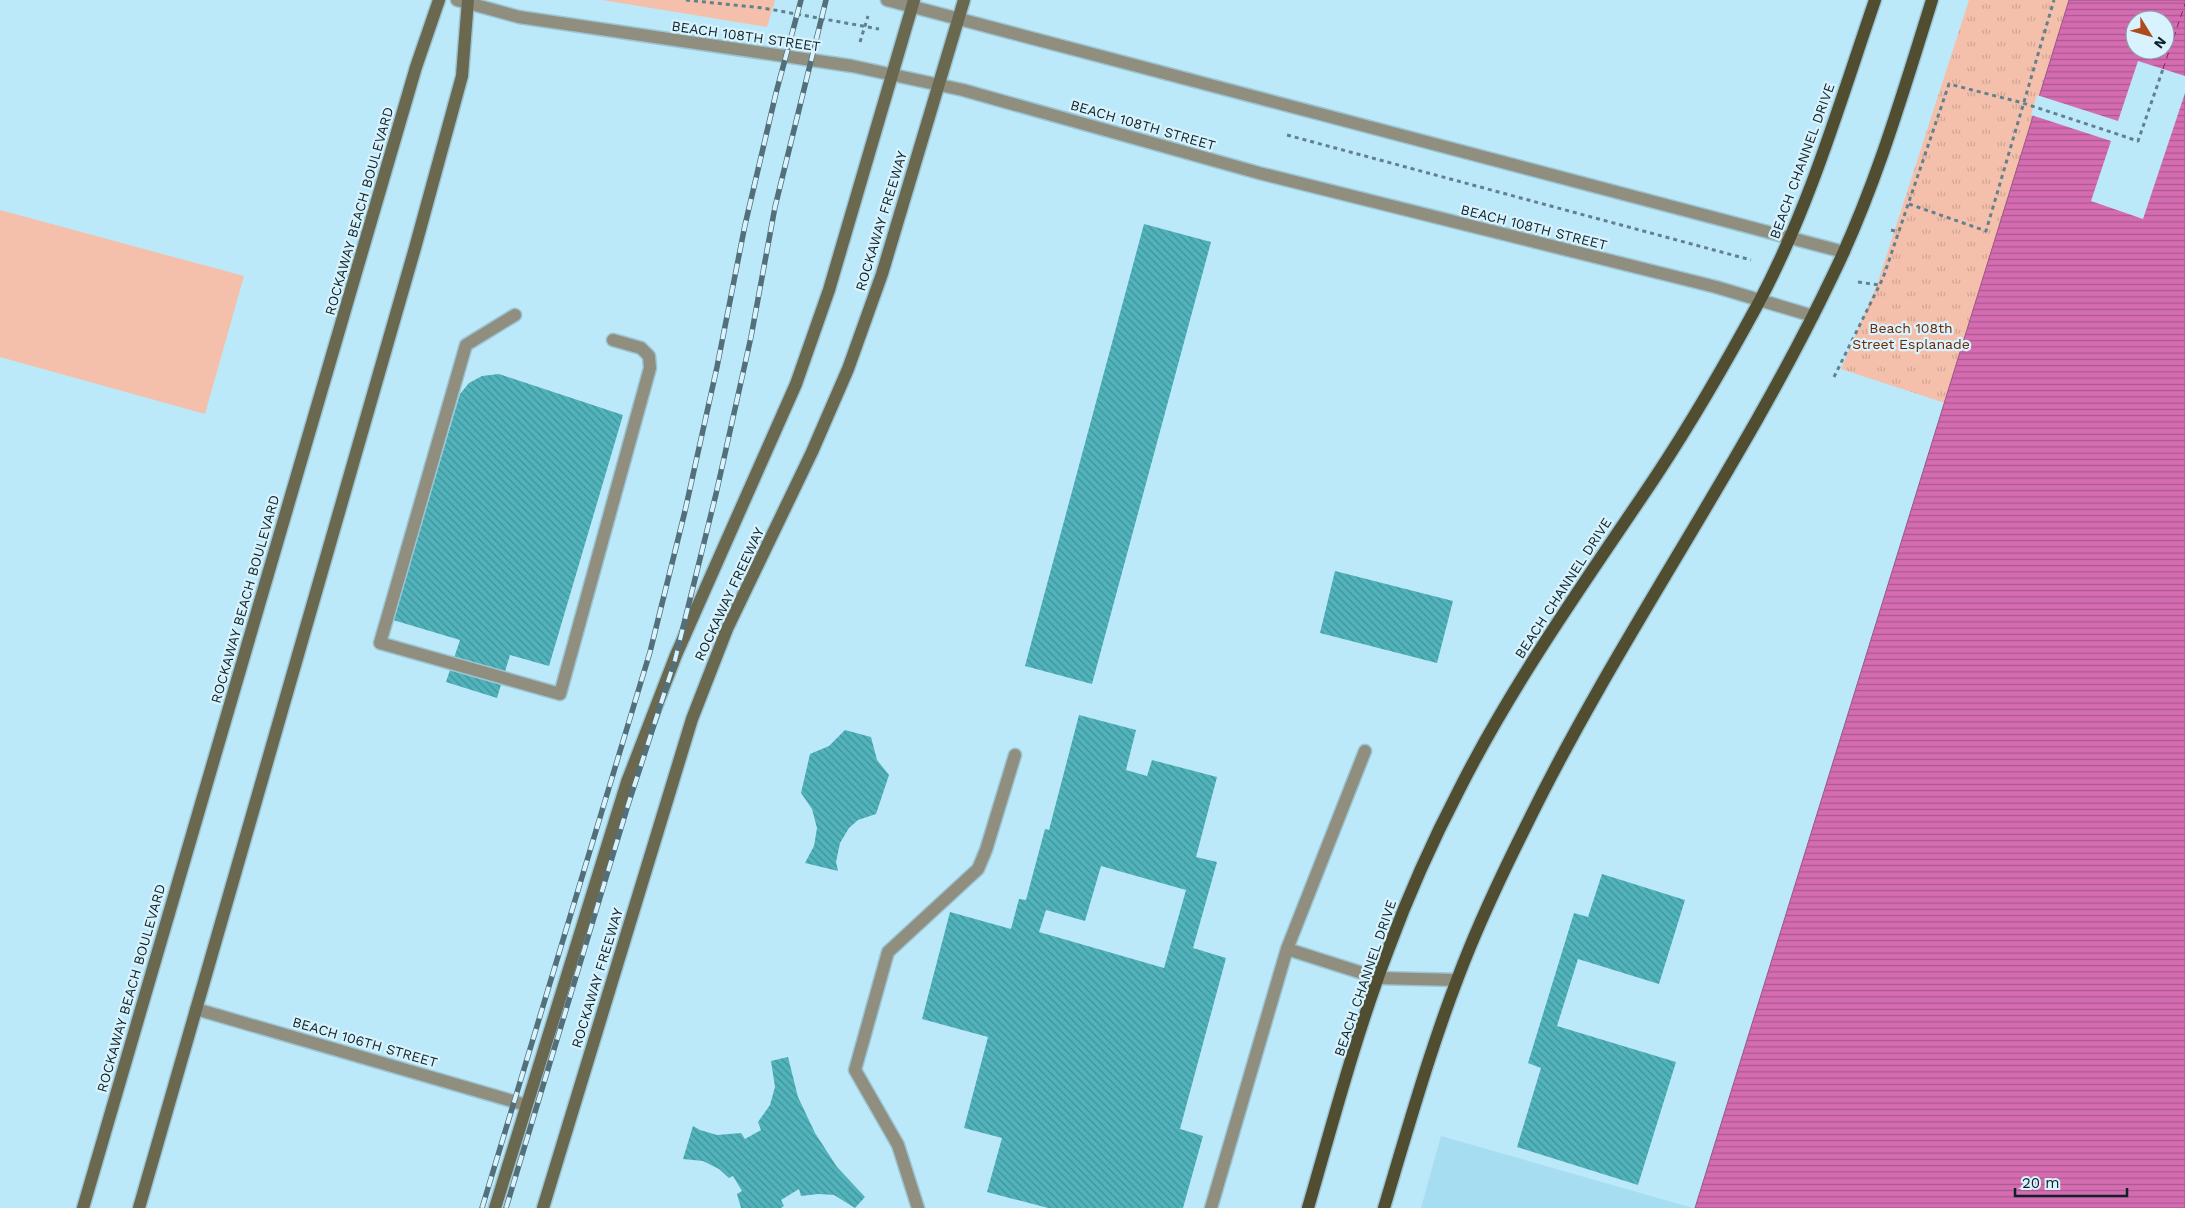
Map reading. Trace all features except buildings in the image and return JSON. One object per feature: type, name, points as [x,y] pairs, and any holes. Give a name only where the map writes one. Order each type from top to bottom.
[{"type":"main road","name":"BEACH CHANNEL DRIVE","points":[[1308,1208],[1378,978],[1402,914],[1429,853],[1488,735],[1549,634],[1663,466],[1759,301],[1790,239],[1806,200],[1876,0]]},
{"type":"main road","points":[[1384,1208],[1424,1073],[1457,980],[1497,886],[1558,763],[1785,369],[1813,316],[1844,252],[1876,168],[1932,0]]},
{"type":"street","name":"ROCKAWAY BEACH BOULEVARD","points":[[83,1208],[416,67],[439,0]]},
{"type":"street","points":[[887,0],[913,3],[958,19],[1844,252]]},
{"type":"street","name":"ROCKAWAY FREEWAY","points":[[543,1208],[692,719],[727,629],[812,452],[848,369],[882,274],[964,0]]},
{"type":"street","points":[[139,1208],[415,248],[462,76],[464,1]]},
{"type":"street","name":"BEACH 108TH STREET","points":[[464,1],[518,17],[852,66],[938,84],[1260,173],[1716,287],[1813,316]]},
{"type":"street","name":"ROCKAWAY FREEWAY","points":[[496,1208],[526,1105],[627,782],[676,655],[796,384],[829,290],[906,34],[913,3]]},
{"type":"street","points":[[515,315],[466,344],[380,643],[560,694],[650,368],[649,356],[641,348],[613,340]]},
{"type":"street","points":[[1211,1208],[1288,949],[1365,751]]},
{"type":"street","points":[[918,1208],[898,1145],[855,1070],[888,952],[978,869],[986,850],[1015,755]]},
{"type":"street","points":[[1288,949],[1378,978],[1457,980]]},
{"type":"street","name":"BEACH 106TH STREET","points":[[196,1009],[526,1105]]},
{"type":"path","name":"BEACH 108TH STREET","points":[[686,0],[763,8],[906,34]]},
{"type":"path","points":[[1909,204],[1986,231],[2054,0]]},
{"type":"path","points":[[860,42],[868,13]]},
{"type":"path","points":[[1834,378],[1883,278],[1949,84],[2023,103],[2138,141],[2163,69]]},
{"type":"path","name":"BEACH 108TH STREET","points":[[1282,134],[1732,255]]},
{"type":"path","points":[[1891,230],[1899,232]]},
{"type":"path","points":[[1729,261],[1736,249]]},
{"type":"shaded area","points":[[2069,0],[2185,0],[2185,1208],[1695,1208]]},
{"type":"shaded area","points":[[1441,1136],[1693,1208],[1421,1208]]},
{"type":"green space","points":[[602,0],[775,0],[767,27]]},
{"type":"green space","name":"Beach 108th Street Esplanade","points":[[1969,0],[2069,0],[1945,403],[1841,369],[1878,282]]},
{"type":"green space","points":[[0,210],[244,276],[205,414],[0,357]]},
{"type":"pier","points":[[2138,61],[2185,76],[2185,93],[2143,219],[2091,201],[2111,141],[2031,115],[2037,95],[2118,121]]},
{"type":"ferry route","points":[[2163,69],[2185,4]]},
{"type":"railway","points":[[482,1208],[650,652],[685,511],[717,367],[745,225],[776,93],[801,0]]},
{"type":"railway","points":[[506,1208],[628,805],[675,660],[716,494],[751,337],[775,207],[826,0]]}]
